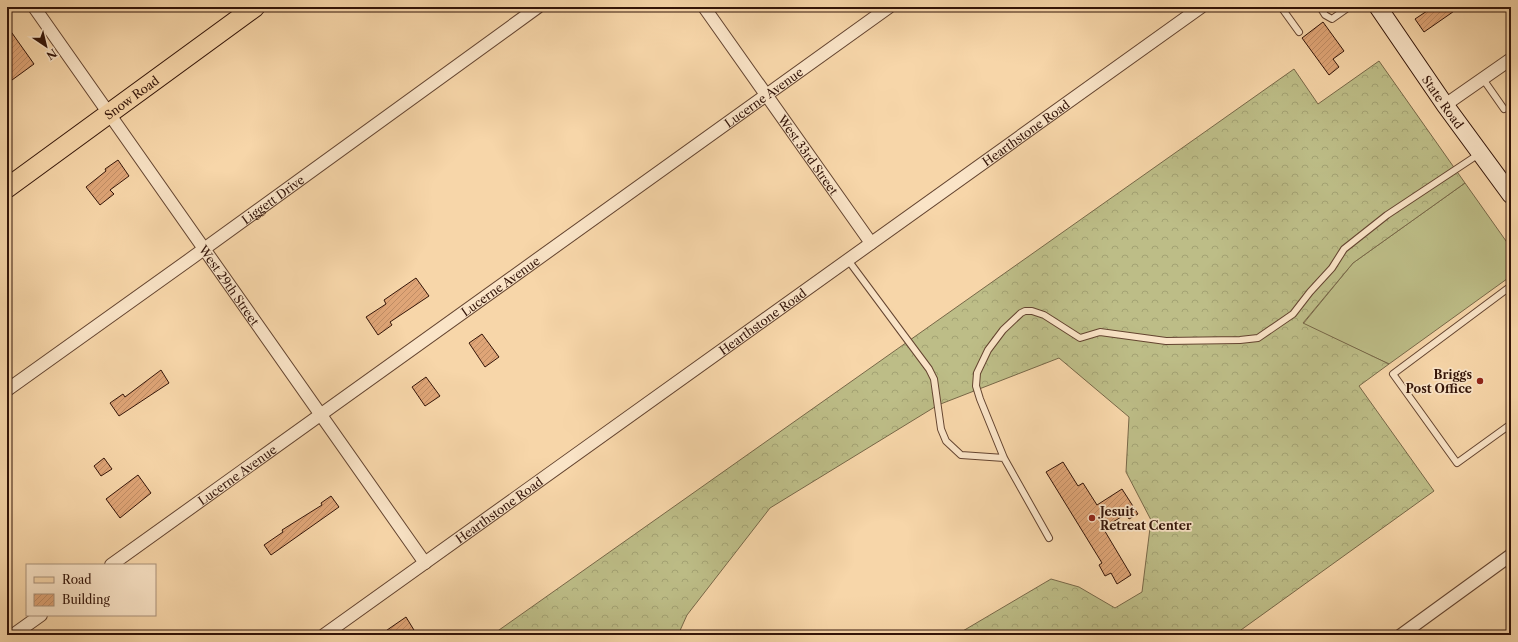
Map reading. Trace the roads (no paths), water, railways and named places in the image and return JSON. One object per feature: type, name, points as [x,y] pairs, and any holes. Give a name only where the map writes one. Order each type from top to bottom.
[{"type":"main road","name":"Snow Road","points":[[7,188],[255,7]]},
{"type":"main road","name":"State Road","points":[[1378,7],[1445,105],[1511,195]]},
{"type":"street","name":"West 29th Street","points":[[34,7],[425,563]]},
{"type":"street","name":"Liggett Drive","points":[[7,390],[204,250],[538,7]]},
{"type":"street","name":"West 33rd Street","points":[[704,7],[871,243]]},
{"type":"street","name":"Lucerne Avenue","points":[[112,564],[889,7]]},
{"type":"street","name":"Hearthstone Road","points":[[324,635],[1201,7]]},
{"type":"street","points":[[1445,105],[1511,60]]},
{"type":"street","points":[[1401,635],[1511,555]]},
{"type":"street","points":[[13,635],[40,616]]},
{"type":"lane","points":[[1281,7],[1299,32]]},
{"type":"lane","points":[[1320,7],[1325,15],[1332,19],[1349,7]]},
{"type":"lane","points":[[1483,79],[1504,109]]},
{"type":"lane","points":[[1048,538],[1004,458],[976,386],[977,373],[988,350],[1003,330],[1021,313],[1025,311],[1032,311],[1044,315],[1080,338],[1100,332],[1166,341],[1240,340],[1258,338],[1293,314],[1310,292],[1332,268],[1344,249],[1387,215],[1480,153]]},
{"type":"lane","points":[[848,260],[929,369],[934,379],[941,429],[946,441],[961,455],[1004,458]]},
{"type":"lane","points":[[1511,286],[1393,374],[1457,463],[1511,424]]},
{"type":"place","name":"Briggs Post Office","points":[[1480,381]]},
{"type":"place","name":"Jesuit Retreat Center","points":[[1092,518]]}]
